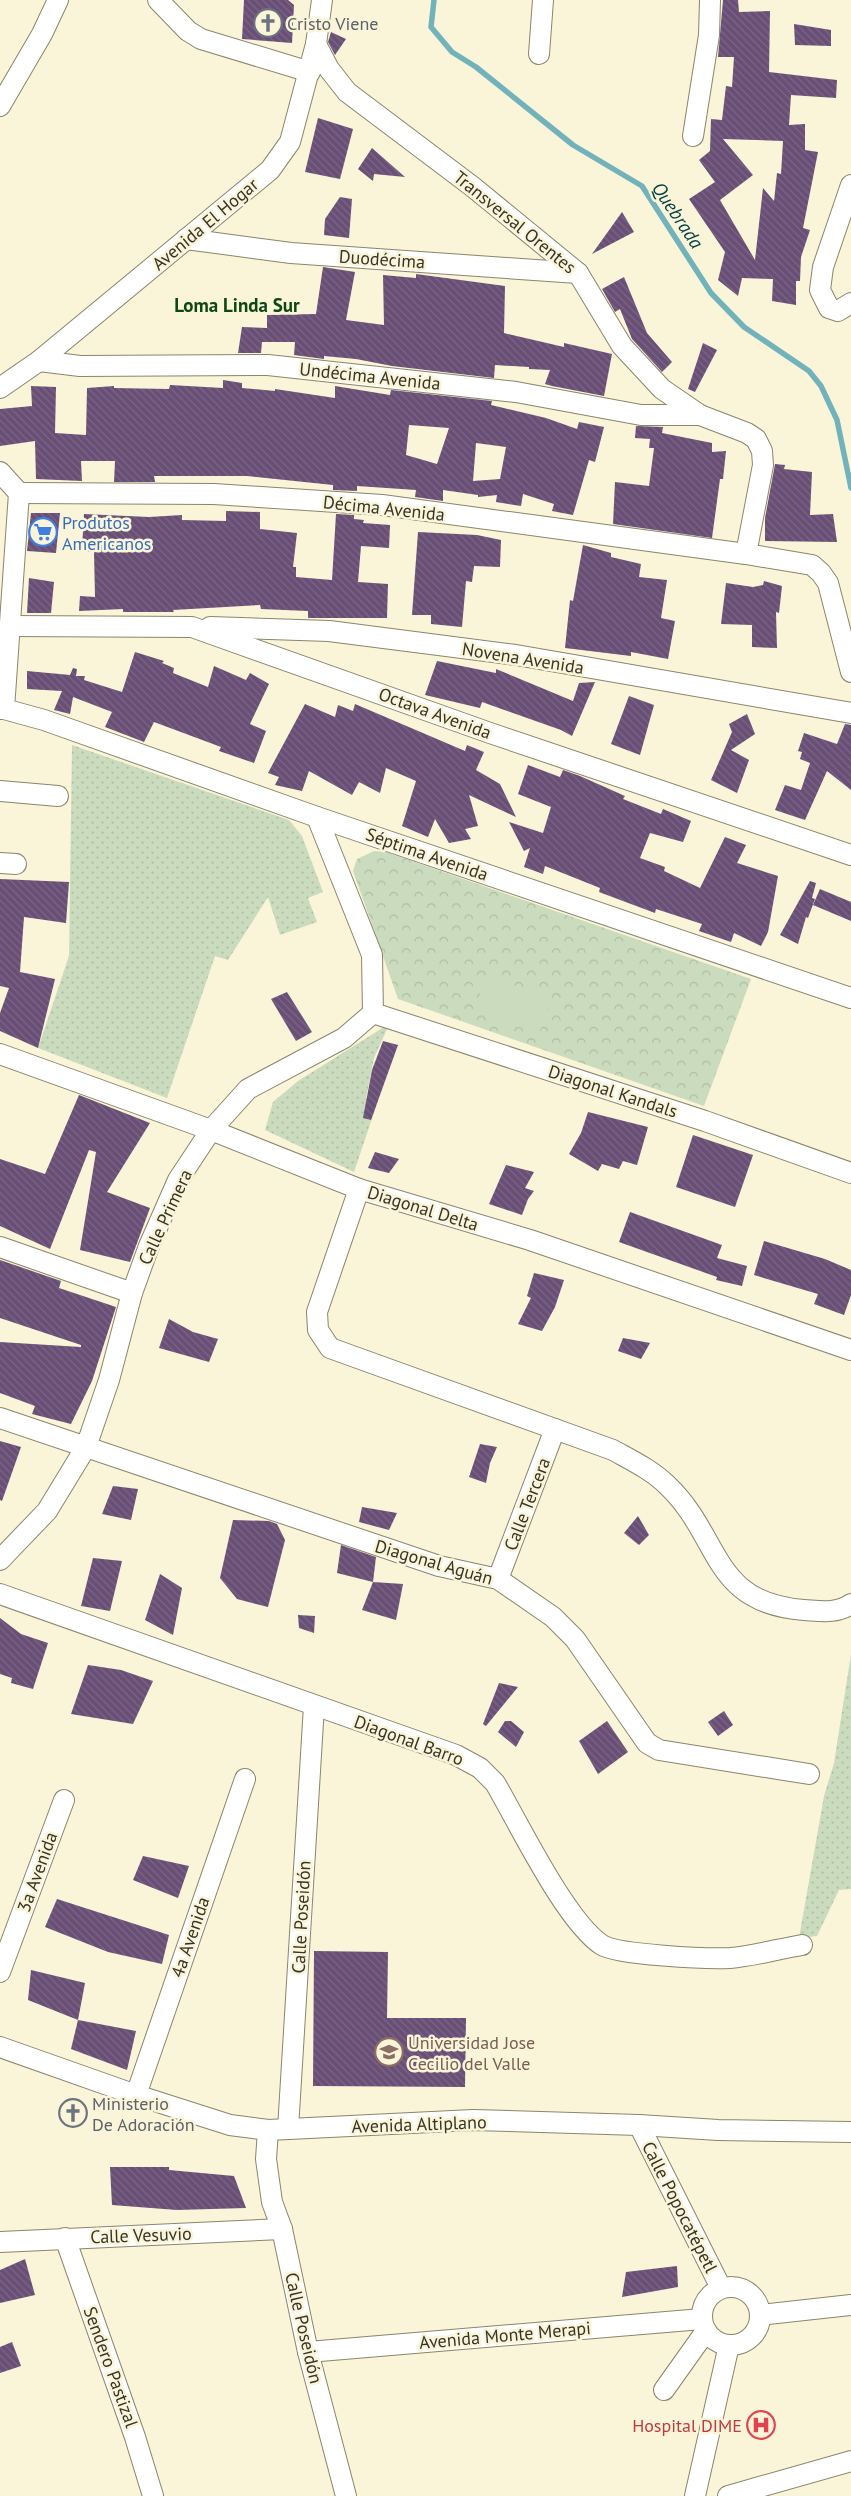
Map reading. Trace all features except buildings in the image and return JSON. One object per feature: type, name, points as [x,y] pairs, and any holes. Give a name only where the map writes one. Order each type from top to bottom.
[{"type":"street","points":[[0,106],[42,34],[58,0]]},
{"type":"street","name":"Transversal Orentes","points":[[158,0],[188,31],[201,39],[307,81],[347,92]]},
{"type":"street","points":[[538,54],[543,0]]},
{"type":"street","points":[[694,136],[709,35],[710,0]]},
{"type":"street","name":"Avenida El Hogar","points":[[0,388],[39,360],[270,170],[290,142],[316,44],[323,1]]},
{"type":"street","name":"Transversal Orentes","points":[[316,44],[329,69],[347,92],[473,187],[578,273],[622,346],[641,369],[662,389],[700,415],[747,433],[756,440],[762,451],[763,465],[746,554]]},
{"type":"street","points":[[851,185],[823,267],[820,290],[829,308],[838,311],[851,303]]},
{"type":"street","name":"Duodécima","points":[[186,239],[291,253],[578,273]]},
{"type":"street","name":"Undécima Avenida","points":[[39,360],[80,366],[268,365],[516,392],[641,414],[700,415]]},
{"type":"street","points":[[0,472],[19,493],[2,709]]},
{"type":"street","name":"Décima Avenida","points":[[19,493],[214,494],[382,505],[746,554]]},
{"type":"street","points":[[746,554],[812,565],[821,573],[828,584],[851,672]]},
{"type":"street","name":"Octava Avenida","points":[[10,626],[192,627],[499,736],[851,855]]},
{"type":"street","name":"Novena Avenida","points":[[192,627],[349,633],[516,655],[851,713]]},
{"type":"street","name":"Séptima Avenida","points":[[2,709],[44,720],[317,817],[851,998]]},
{"type":"street","points":[[0,791],[58,796]]},
{"type":"street","points":[[317,817],[372,954],[373,1014]]},
{"type":"street","name":"Calle Primera","points":[[0,1560],[47,1511],[86,1448],[109,1380],[132,1293],[178,1180],[211,1130],[248,1089],[344,1038],[373,1014]]},
{"type":"street","name":"Diagonal Kandals","points":[[373,1014],[705,1122],[851,1174]]},
{"type":"street","name":"Diagonal Delta","points":[[0,1054],[211,1130],[358,1189],[530,1240],[851,1350]]},
{"type":"street","points":[[358,1189],[317,1312],[318,1330],[330,1348],[613,1450],[646,1468],[667,1485],[697,1524],[721,1566],[738,1586],[758,1601],[797,1609],[826,1612],[840,1611],[851,1604]]},
{"type":"street","points":[[0,1247],[132,1293]]},
{"type":"street","name":"Diagonal Aguán","points":[[0,1418],[439,1566],[498,1579],[553,1617],[575,1639],[647,1743],[659,1750],[810,1774]]},
{"type":"street","name":"Calle Tercera","points":[[498,1579],[556,1429]]},
{"type":"street","name":"Diagonal Barro","points":[[0,1594],[456,1755],[480,1768],[495,1783],[566,1902],[586,1931],[602,1945],[624,1953],[730,1958],[802,1945]]},
{"type":"street","name":"Calle Poseidón","points":[[314,1706],[278,2130],[266,2158],[272,2202],[282,2229],[308,2352],[346,2496]]},
{"type":"street","name":"4a Avenida","points":[[136,2095],[245,1779]]},
{"type":"street","name":"3a Avenida","points":[[0,1972],[64,1800]]},
{"type":"street","name":"Avenida Altiplano","points":[[0,2047],[136,2095],[230,2125],[278,2130],[473,2120],[639,2125],[718,2130],[851,2132]]},
{"type":"street","name":"Calle Popocatépetl","points":[[639,2125],[721,2288]]},
{"type":"street","name":"Calle Vesuvio","points":[[0,2242],[282,2229]]},
{"type":"street","name":"Sendero Pastizal","points":[[65,2238],[135,2437],[153,2496]]},
{"type":"street","points":[[732,2286],[743,2288],[752,2295],[758,2304],[760,2315],[755,2334],[738,2344],[729,2345],[716,2341],[704,2325],[702,2309],[706,2300],[721,2288],[732,2286]]},
{"type":"street","points":[[760,2315],[851,2305]]},
{"type":"street","points":[[664,2390],[704,2325]]},
{"type":"street","name":"Avenida Monte Merapi","points":[[308,2352],[704,2325]]},
{"type":"street","points":[[695,2496],[729,2345]]},
{"type":"street","points":[[728,2496],[851,2461]]},
{"type":"green space","points":[[72,745],[289,820],[302,836],[323,892],[308,898],[317,922],[280,935],[268,897],[228,960],[215,956],[167,1098],[38,1048],[69,956]]},
{"type":"green space","points":[[374,851],[386,852],[751,979],[704,1106],[398,999],[353,871],[357,859]]},
{"type":"green space","points":[[487,976],[551,998],[539,1034],[474,1011]]},
{"type":"green space","points":[[384,1027],[388,1027],[374,1058],[366,1098],[378,1101],[354,1172],[265,1130],[273,1102],[298,1081]]},
{"type":"green space","points":[[851,1654],[851,1889],[839,1890],[817,1936],[799,1938],[824,1796],[834,1763]]},
{"type":"waterway","name":"Quebrada","points":[[434,0],[431,27],[452,52],[476,67],[573,145],[642,186],[711,293],[744,327],[809,371],[821,386],[837,420],[851,488]]},
{"type":"place","name":"Cristo Viene","points":[[268,23]]},
{"type":"place","name":"Produtos Americanos","points":[[43,532]]},
{"type":"place","name":"Universidad Jose Cecilio del Valle","points":[[389,2052]]},
{"type":"place","name":"Ministerio De Adoración","points":[[73,2113]]},
{"type":"place","name":"Hospital DIME","points":[[761,2425]]},
{"type":"district","name":"Loma Linda Sur","points":[[237,305]]}]
